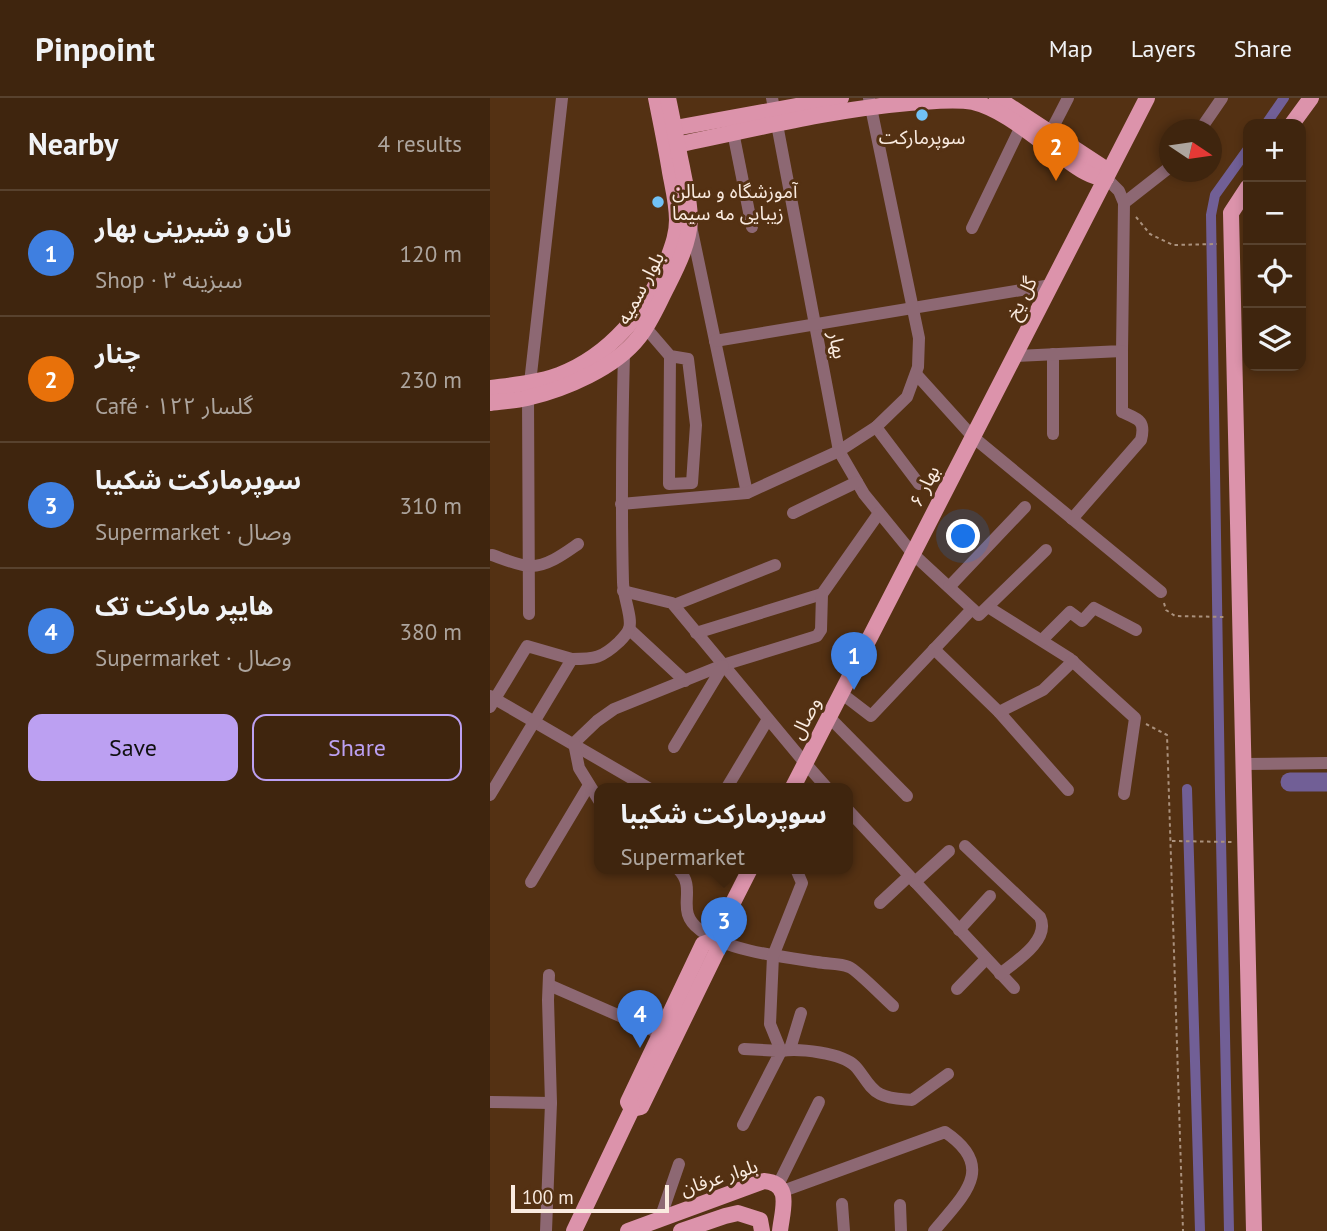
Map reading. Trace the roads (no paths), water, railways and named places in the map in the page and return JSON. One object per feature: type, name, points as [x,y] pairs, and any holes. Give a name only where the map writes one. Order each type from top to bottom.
[{"type":"main road","name":"بلوار سمیه","points":[[490,388],[529,390],[564,386],[624,353],[640,336],[677,265],[686,243],[690,219],[688,196],[656,98]]},
{"type":"main road","name":"بلوار سمیه","points":[[490,403],[529,390],[594,356],[634,319],[648,300],[675,239],[677,220],[668,98]]},
{"type":"main road","points":[[670,137],[774,110],[841,98]]},
{"type":"main road","points":[[670,137],[733,132],[774,110],[950,100],[971,102],[993,109],[1023,122],[1049,133],[1104,169],[1106,178],[1098,178],[1073,164],[1023,122],[998,98]]},
{"type":"main road","name":"گل یخ","points":[[973,437],[1147,98]]},
{"type":"main road","points":[[1296,119],[1311,98]]},
{"type":"main road","points":[[1243,195],[1231,213],[1254,1231]]},
{"type":"main road","name":"بهار ۶","points":[[913,554],[973,437]]},
{"type":"main road","name":"وصال","points":[[795,783],[913,554]]},
{"type":"main road","points":[[574,1231],[632,1108],[628,1102],[667,1037],[704,944],[714,940],[747,874]]},
{"type":"main road","name":"بلوار عرفان","points":[[628,1231],[764,1181],[772,1182],[780,1188],[784,1207],[780,1231]]},
{"type":"main road","points":[[761,1225],[780,1188]]},
{"type":"main road","name":"بلوار عرفان","points":[[681,1231],[738,1213],[761,1225]]},
{"type":"street","points":[[529,614],[529,390],[562,98]]},
{"type":"street","points":[[1049,133],[1068,98]]},
{"type":"street","points":[[1208,119],[1222,98]]},
{"type":"street","points":[[621,504],[747,493],[839,451],[876,428],[907,397],[918,367],[919,338],[869,103]]},
{"type":"street","name":"بهار","points":[[774,110],[839,451],[864,494],[879,513],[913,554],[949,587],[980,610],[1042,640],[1073,661],[1135,718],[1124,794]]},
{"type":"street","points":[[972,228],[1023,122]]},
{"type":"street","points":[[733,132],[752,227]]},
{"type":"street","points":[[1124,203],[1159,176]]},
{"type":"street","points":[[1072,519],[1140,440],[1142,434],[1138,419],[1122,412],[1124,203],[1119,191],[1106,178]]},
{"type":"street","points":[[690,219],[747,493]]},
{"type":"street","points":[[715,341],[1051,285]]},
{"type":"street","points":[[645,327],[670,356],[688,359],[696,425],[692,483],[669,484],[670,356]]},
{"type":"street","points":[[1014,356],[1122,351]]},
{"type":"street","points":[[624,353],[621,504],[623,591],[631,617],[629,629],[608,653],[592,659],[572,659],[527,646],[491,700],[573,743],[640,783]]},
{"type":"street","points":[[1053,354],[1053,433]]},
{"type":"street","points":[[916,374],[973,437],[1161,592]]},
{"type":"street","points":[[876,428],[919,484]]},
{"type":"street","points":[[793,513],[857,482]]},
{"type":"street","points":[[949,587],[1025,507]]},
{"type":"street","points":[[573,743],[614,709],[723,665],[817,636],[821,630],[822,594],[879,513]]},
{"type":"street","points":[[492,555],[529,566],[539,565],[578,544]]},
{"type":"street","points":[[841,693],[871,716],[934,649],[1046,550]]},
{"type":"street","points":[[674,606],[775,565]]},
{"type":"street","points":[[623,591],[672,603],[823,783]]},
{"type":"street","points":[[696,633],[822,594]]},
{"type":"street","points":[[1042,640],[1070,612],[1082,621],[1094,608],[1136,630]]},
{"type":"street","points":[[629,629],[685,681]]},
{"type":"street","points":[[934,649],[999,712],[1068,790]]},
{"type":"street","points":[[490,795],[572,659]]},
{"type":"street","points":[[999,712],[1043,690],[1073,661]]},
{"type":"street","points":[[674,747],[723,665]]},
{"type":"street","points":[[829,718],[907,796]]},
{"type":"street","points":[[730,783],[768,719]]},
{"type":"street","points":[[573,743],[579,768],[594,793]]},
{"type":"street","points":[[1243,764],[1327,763]]},
{"type":"street","points":[[531,881],[589,785]]},
{"type":"street","points":[[853,815],[1014,988]]},
{"type":"street","points":[[965,846],[1040,917],[1043,923],[1042,932],[1032,948],[1000,974]]},
{"type":"street","points":[[880,903],[949,851]]},
{"type":"street","points":[[683,874],[687,887],[685,911],[690,922],[714,940],[773,956],[851,967],[893,1006]]},
{"type":"street","points":[[785,1050],[771,1024],[773,956],[802,883],[798,874]]},
{"type":"street","points":[[959,930],[990,896]]},
{"type":"street","points":[[957,989],[986,959]]},
{"type":"street","points":[[546,1231],[551,1103],[549,980],[667,1037]]},
{"type":"street","points":[[743,1125],[785,1050],[800,1013]]},
{"type":"street","points":[[744,1049],[828,1054],[853,1064],[878,1093],[912,1100],[948,1074]]},
{"type":"street","points":[[490,1102],[551,1103]]},
{"type":"street","points":[[780,1188],[819,1102]]},
{"type":"street","points":[[780,1188],[945,1132],[959,1141],[969,1154],[974,1169],[965,1193],[934,1231]]},
{"type":"street","points":[[660,1219],[679,1164]]},
{"type":"street","points":[[842,1204],[844,1231]]},
{"type":"street","points":[[900,1205],[901,1231]]},
{"type":"waterway","points":[[1269,119],[1284,98]]},
{"type":"waterway","points":[[1229,1231],[1211,215],[1215,195],[1243,156]]},
{"type":"waterway","points":[[1290,782],[1327,782]]},
{"type":"waterway","points":[[1187,789],[1200,1231]]},
{"type":"place","name":"سوپرمارکت","points":[[922,115]]},
{"type":"place","name":"چنار","points":[[1056,181]]},
{"type":"place","name":"آموزشگاه و سالن زیبایی مه سیما","points":[[658,202]]},
{"type":"place","name":"نان و شیرینی بهار","points":[[854,690]]},
{"type":"place","name":"سوپرمارکت شکیبا","points":[[724,955]]},
{"type":"place","name":"هایپر مارکت تک","points":[[640,1048]]}]
